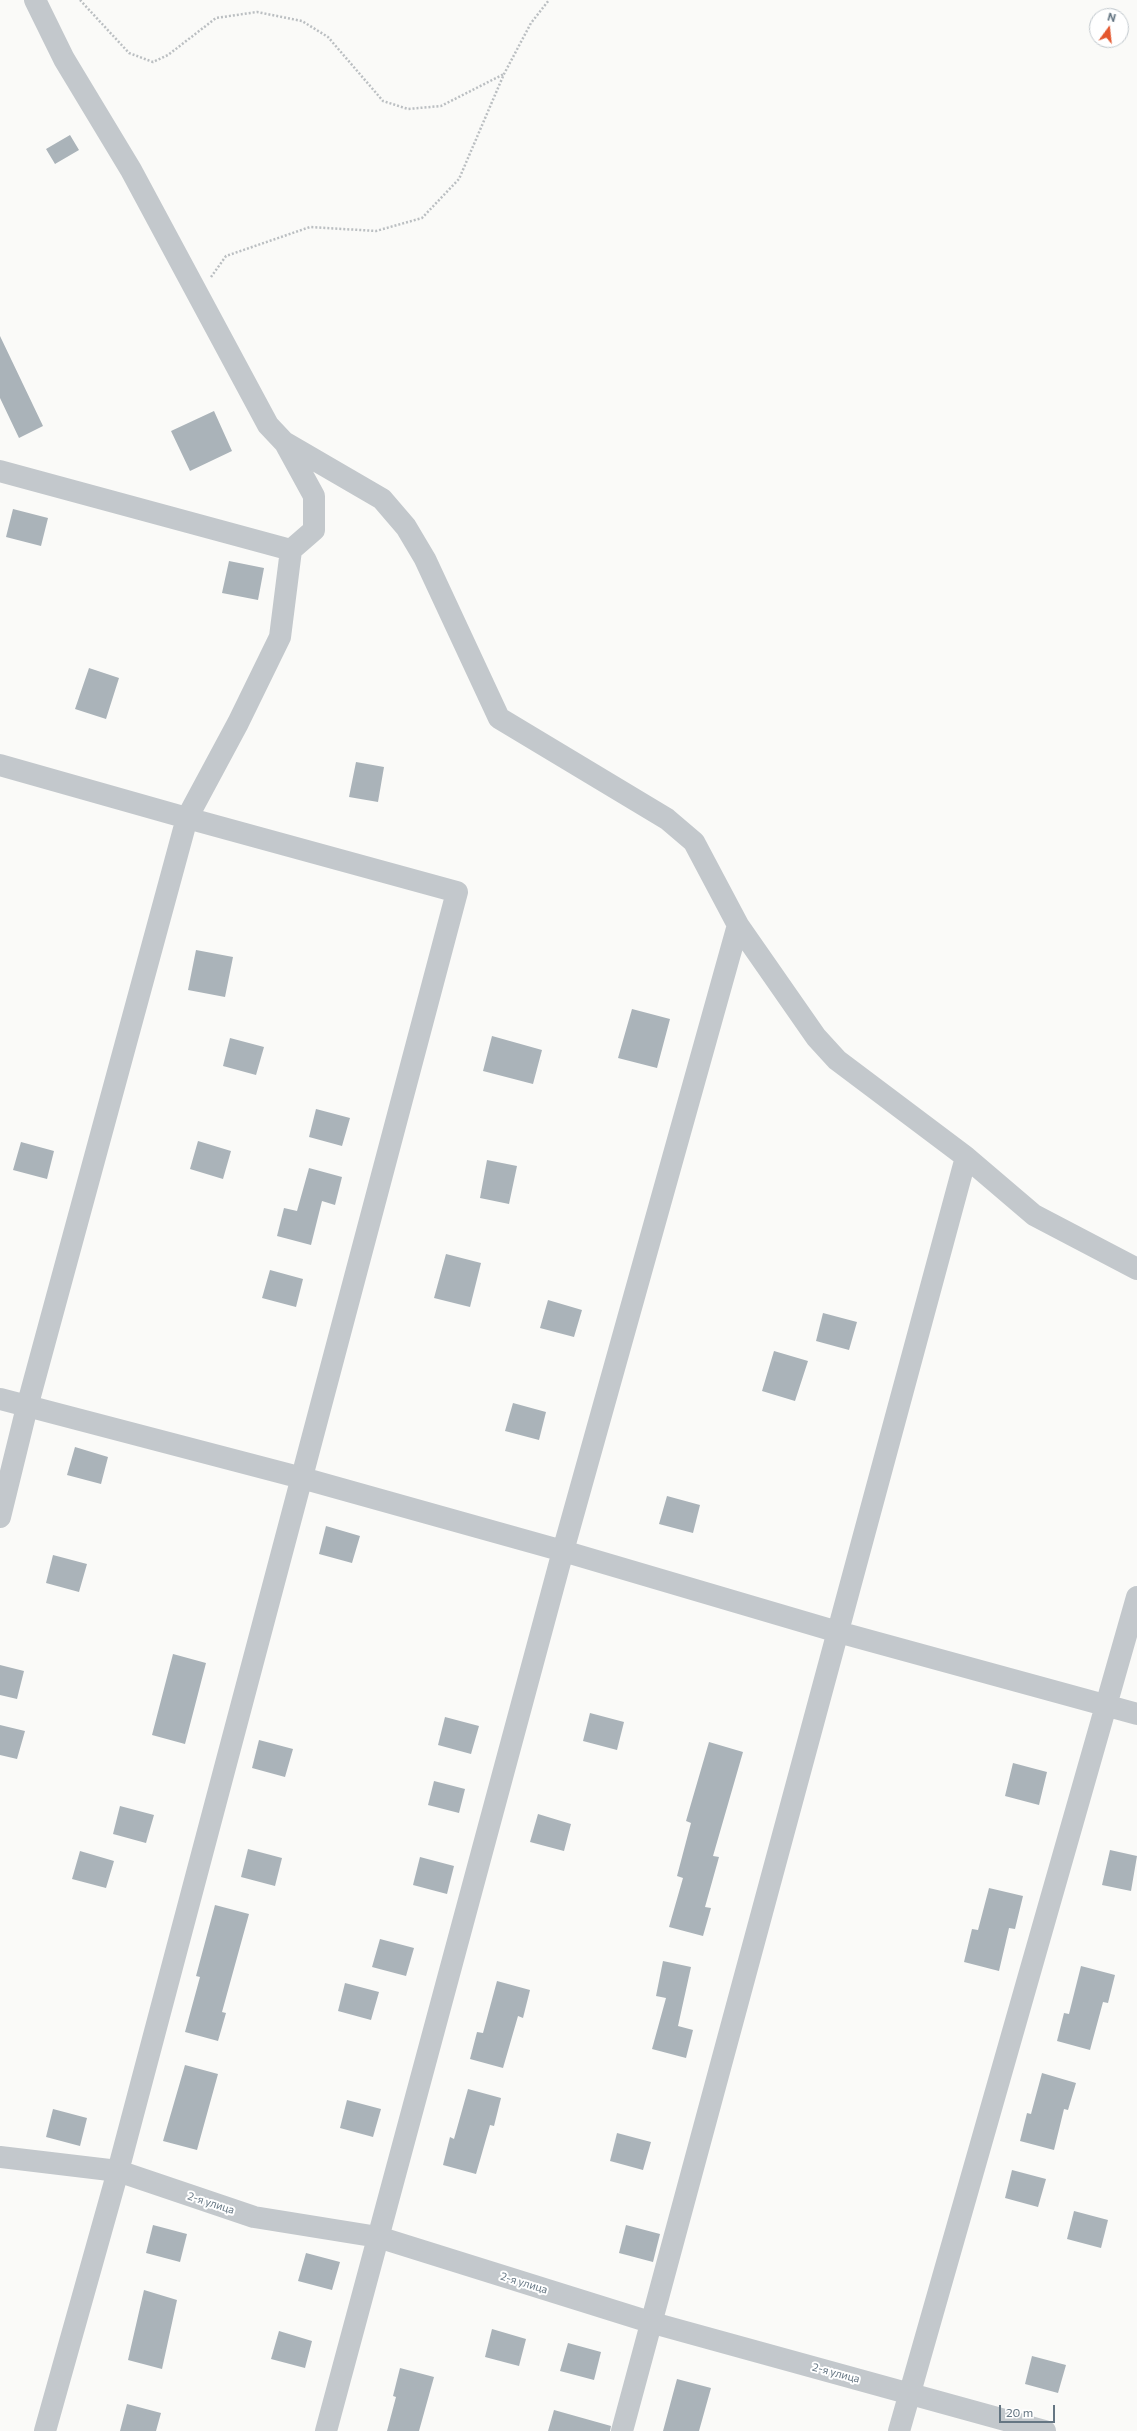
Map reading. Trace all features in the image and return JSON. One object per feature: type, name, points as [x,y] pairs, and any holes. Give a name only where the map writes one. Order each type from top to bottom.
[{"type":"street","points":[[0,1517],[28,1407],[187,818],[238,723],[280,637],[291,550],[314,530],[314,496],[284,442],[268,425],[131,170],[64,59],[36,0]]},
{"type":"street","points":[[284,442],[382,499],[406,527],[425,559],[499,718],[667,819],[694,842],[738,926],[816,1037],[836,1060],[966,1157],[1034,1216],[1137,1269]]},
{"type":"street","points":[[0,470],[291,550]]},
{"type":"street","points":[[0,765],[457,892],[118,2172],[45,2431]]},
{"type":"street","points":[[326,2431],[563,1551],[738,926]]},
{"type":"street","points":[[622,2431],[966,1157]]},
{"type":"street","points":[[0,1400],[302,1478],[563,1551],[838,1632],[1137,1714]]},
{"type":"street","points":[[899,2431],[1137,1597]]},
{"type":"street","name":"2-я улица","points":[[0,2157],[118,2172],[254,2217],[378,2237],[652,2323],[1045,2431]]},
{"type":"path","points":[[80,0],[129,53],[153,62],[168,55],[216,18],[257,12],[302,21],[328,37],[383,101],[408,109],[441,106],[504,74]]},
{"type":"path","points":[[202,300],[213,273],[226,256],[262,242],[310,227],[376,231],[422,218],[459,179],[504,74],[531,24],[549,0]]},
{"type":"building","points":[[70,135],[79,150],[55,164],[46,149]]},
{"type":"building","points":[[0,336],[43,426],[19,438],[0,398]]},
{"type":"building","points":[[214,411],[232,451],[190,471],[171,431]]},
{"type":"building","points":[[13,509],[48,518],[41,546],[6,537]]},
{"type":"building","points":[[229,561],[264,568],[258,600],[222,593]]},
{"type":"building","points":[[89,668],[119,678],[106,719],[75,709]]},
{"type":"building","points":[[356,762],[384,767],[378,802],[349,797]]},
{"type":"building","points":[[196,950],[233,957],[225,997],[188,990]]},
{"type":"building","points":[[632,1009],[670,1019],[657,1068],[618,1058]]},
{"type":"building","points":[[492,1036],[542,1050],[533,1084],[483,1071]]},
{"type":"building","points":[[230,1038],[264,1047],[256,1075],[223,1066]]},
{"type":"building","points":[[316,1109],[350,1118],[342,1146],[309,1137]]},
{"type":"building","points":[[198,1141],[231,1151],[223,1179],[190,1169]]},
{"type":"building","points":[[21,1142],[54,1151],[47,1179],[13,1170]]},
{"type":"building","points":[[487,1160],[517,1166],[509,1204],[480,1198]]},
{"type":"building","points":[[309,1168],[342,1177],[335,1205],[322,1201],[311,1245],[277,1236],[284,1208],[297,1211]]},
{"type":"building","points":[[446,1254],[481,1263],[470,1307],[434,1298]]},
{"type":"building","points":[[270,1270],[303,1279],[296,1307],[262,1298]]},
{"type":"building","points":[[548,1300],[582,1310],[574,1337],[540,1328]]},
{"type":"building","points":[[823,1313],[857,1322],[849,1350],[816,1341]]},
{"type":"building","points":[[774,1351],[808,1361],[795,1401],[762,1391]]},
{"type":"building","points":[[513,1403],[546,1412],[539,1440],[505,1431]]},
{"type":"building","points":[[75,1447],[108,1457],[101,1484],[67,1475]]},
{"type":"building","points":[[667,1496],[700,1505],[693,1533],[659,1524]]},
{"type":"building","points":[[326,1526],[360,1536],[352,1563],[319,1554]]},
{"type":"building","points":[[53,1555],[87,1564],[79,1592],[46,1583]]},
{"type":"building","points":[[173,1654],[206,1663],[185,1744],[152,1735]]},
{"type":"building","points":[[0,1665],[24,1671],[17,1699],[0,1695]]},
{"type":"building","points":[[590,1713],[624,1722],[617,1750],[583,1741]]},
{"type":"building","points":[[445,1717],[479,1726],[471,1754],[438,1745]]},
{"type":"building","points":[[0,1725],[25,1731],[17,1759],[0,1755]]},
{"type":"building","points":[[259,1740],[293,1749],[285,1777],[252,1768]]},
{"type":"building","points":[[709,1742],[743,1752],[713,1856],[719,1857],[705,1907],[711,1908],[703,1936],[669,1927],[683,1878],[677,1876],[691,1823],[686,1821]]},
{"type":"building","points":[[1013,1763],[1047,1772],[1039,1805],[1005,1796]]},
{"type":"building","points":[[434,1781],[465,1789],[459,1813],[428,1805]]},
{"type":"building","points":[[120,1806],[154,1815],[146,1843],[113,1834]]},
{"type":"building","points":[[538,1814],[571,1824],[564,1851],[530,1842]]},
{"type":"building","points":[[248,1849],[282,1858],[275,1886],[241,1877]]},
{"type":"building","points":[[1110,1850],[1137,1856],[1131,1891],[1102,1885]]},
{"type":"building","points":[[80,1851],[114,1861],[106,1888],[72,1879]]},
{"type":"building","points":[[420,1857],[454,1866],[447,1894],[413,1885]]},
{"type":"building","points":[[989,1888],[1023,1896],[1015,1929],[1009,1928],[999,1971],[964,1962],[972,1929],[978,1930]]},
{"type":"building","points":[[215,1905],[249,1914],[222,2012],[226,2013],[218,2041],[185,2032],[200,1977],[196,1976]]},
{"type":"building","points":[[380,1939],[414,1948],[406,1976],[372,1967]]},
{"type":"building","points":[[663,1961],[691,1967],[678,2026],[693,2030],[686,2058],[652,2049],[666,1998],[656,1996]]},
{"type":"building","points":[[1081,1966],[1115,1975],[1108,2003],[1103,2002],[1090,2050],[1057,2041],[1064,2013],[1069,2014]]},
{"type":"building","points":[[497,1981],[530,1990],[523,2018],[518,2016],[503,2068],[470,2059],[477,2032],[483,2033]]},
{"type":"building","points":[[345,1983],[379,1992],[371,2020],[338,2011]]},
{"type":"building","points":[[185,2065],[218,2074],[197,2150],[163,2141]]},
{"type":"building","points":[[1042,2073],[1076,2083],[1068,2110],[1064,2109],[1054,2150],[1020,2141],[1027,2113],[1031,2114]]},
{"type":"building","points":[[468,2089],[501,2098],[494,2126],[490,2125],[476,2174],[443,2165],[450,2137],[454,2139]]},
{"type":"building","points":[[347,2100],[381,2109],[373,2137],[340,2128]]},
{"type":"building","points":[[53,2109],[87,2118],[80,2146],[46,2137]]},
{"type":"building","points":[[617,2133],[651,2142],[643,2170],[610,2161]]},
{"type":"building","points":[[1012,2170],[1046,2179],[1038,2207],[1005,2198]]},
{"type":"building","points":[[1074,2211],[1108,2220],[1101,2248],[1067,2239]]},
{"type":"building","points":[[153,2225],[187,2234],[180,2262],[146,2253]]},
{"type":"building","points":[[626,2225],[660,2234],[653,2262],[619,2253]]},
{"type":"building","points":[[306,2253],[340,2262],[332,2290],[298,2281]]},
{"type":"building","points":[[144,2290],[177,2300],[162,2369],[128,2360]]},
{"type":"building","points":[[492,2329],[526,2339],[519,2366],[485,2357]]},
{"type":"building","points":[[279,2331],[312,2341],[305,2368],[271,2359]]},
{"type":"building","points":[[568,2343],[601,2352],[594,2380],[560,2371]]},
{"type":"building","points":[[1032,2356],[1066,2365],[1058,2393],[1025,2384]]},
{"type":"building","points":[[400,2368],[434,2377],[419,2431],[387,2431],[396,2397],[393,2396]]},
{"type":"building","points":[[677,2379],[711,2388],[699,2431],[663,2431]]},
{"type":"building","points":[[127,2404],[161,2413],[156,2431],[120,2431]]},
{"type":"building","points":[[554,2410],[611,2426],[610,2431],[548,2431]]}]
